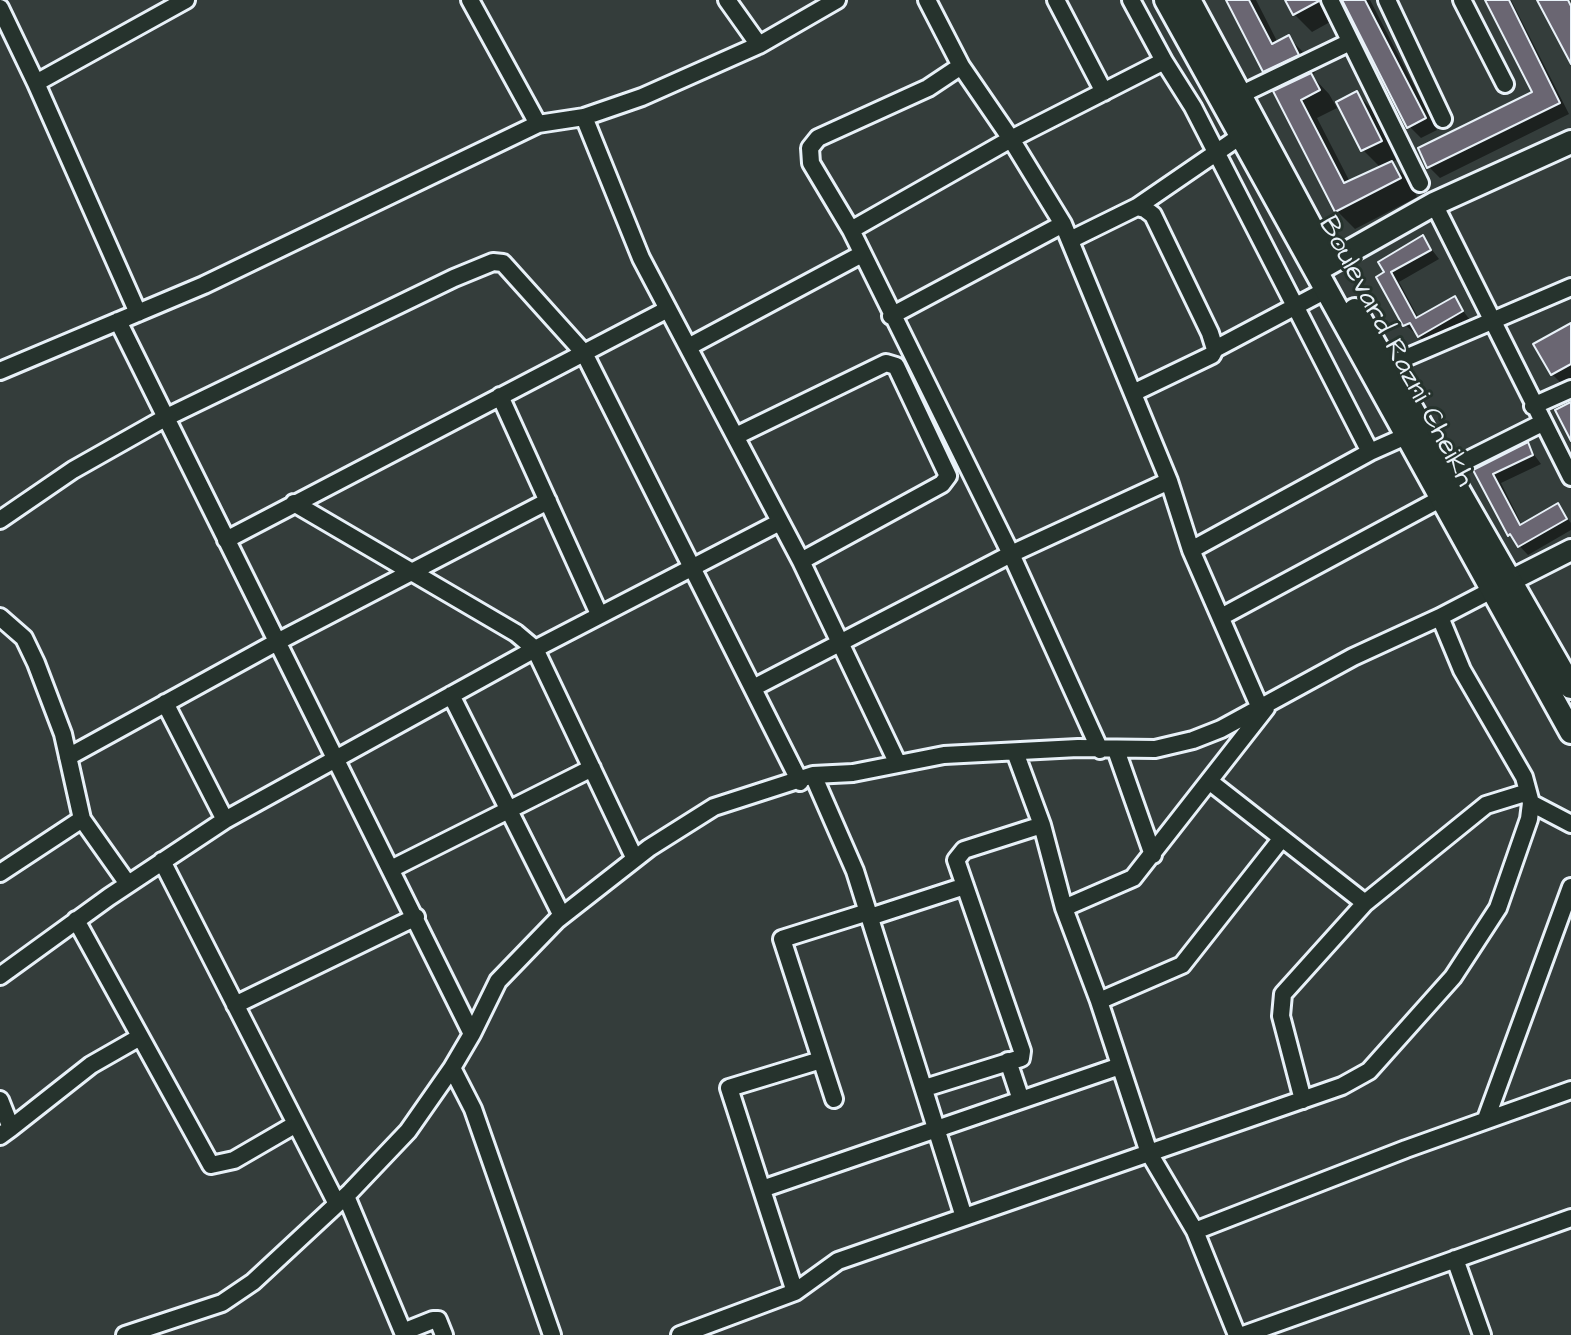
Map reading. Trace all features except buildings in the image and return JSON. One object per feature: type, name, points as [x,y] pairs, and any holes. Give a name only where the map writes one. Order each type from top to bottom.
[{"type":"main road","name":"Boulevard Razni Cheikh","points":[[1166,0],[1325,274],[1389,365],[1448,470],[1499,586],[1571,732]]},
{"type":"main road","name":"Boulevard Razni Cheikh","points":[[1189,0],[1240,95],[1325,274],[1440,499],[1571,687]]},
{"type":"main road","points":[[1325,274],[1434,204],[1571,142]]},
{"type":"street","points":[[36,83],[186,0]]},
{"type":"street","points":[[470,0],[538,124]]},
{"type":"street","points":[[727,0],[759,45]]},
{"type":"street","points":[[0,371],[204,285],[538,124],[584,117],[642,97],[759,45],[837,0]]},
{"type":"street","points":[[927,0],[961,66],[1011,139],[1066,232],[1169,481],[1191,550],[1265,705]]},
{"type":"street","points":[[1056,0],[1104,92]]},
{"type":"street","points":[[1131,0],[1217,152],[1370,452]]},
{"type":"street","points":[[1330,0],[1420,183]]},
{"type":"street","points":[[1462,0],[1505,84]]},
{"type":"street","points":[[1389,1],[1443,119]]},
{"type":"street","points":[[1,11],[138,313]]},
{"type":"street","points":[[1240,95],[1350,42]]},
{"type":"street","points":[[851,230],[1011,139],[1164,61]]},
{"type":"street","points":[[961,66],[928,88],[818,138],[810,148],[811,163],[851,230],[1108,750],[1153,855]]},
{"type":"street","points":[[584,117],[641,258],[801,561],[898,764]]},
{"type":"street","points":[[891,316],[1066,232],[1137,207],[1242,135]]},
{"type":"street","points":[[1434,204],[1571,477]]},
{"type":"street","points":[[1137,207],[1153,215],[1215,349]]},
{"type":"street","points":[[690,346],[862,254]]},
{"type":"street","points":[[0,520],[73,470],[165,418],[353,325],[493,262],[510,267],[584,353],[753,688],[807,778],[869,914],[964,1217]]},
{"type":"street","points":[[1133,393],[1205,360],[1215,349],[1296,303],[1325,274]]},
{"type":"street","points":[[1389,365],[1571,287]]},
{"type":"street","points":[[226,540],[668,309]]},
{"type":"street","points":[[118,321],[472,1034]]},
{"type":"street","points":[[736,436],[886,363],[896,366],[948,476],[942,484],[801,561]]},
{"type":"street","points":[[1533,406],[1571,389]]},
{"type":"street","points":[[500,396],[599,614]]},
{"type":"street","points":[[1448,470],[1542,423]]},
{"type":"street","points":[[1191,550],[1370,452],[1406,436]]},
{"type":"street","points":[[753,688],[1011,554],[1169,481]]},
{"type":"street","points":[[1221,617],[1440,499]]},
{"type":"street","points":[[68,757],[277,642],[548,501]]},
{"type":"street","points":[[294,503],[526,639],[535,649],[635,859]]},
{"type":"street","points":[[0,976],[76,920],[225,820],[599,614],[780,522]]},
{"type":"street","points":[[125,1335],[167,1329],[236,1295],[342,1200],[408,1131],[452,1068],[498,981],[562,916],[635,859],[714,807],[772,786],[807,778],[853,773],[944,755],[1155,749],[1193,740],[1265,705],[1340,663],[1440,617],[1571,550]]},
{"type":"street","points":[[0,617],[24,638],[36,663],[68,757],[82,819],[128,884]]},
{"type":"street","points":[[680,1335],[795,1292],[838,1261],[1303,1100],[1355,1081],[1369,1071],[1453,977],[1498,908],[1524,834],[1529,798],[1513,754],[1455,657],[1440,617]]},
{"type":"street","points":[[451,695],[562,916]]},
{"type":"street","points":[[165,703],[225,820]]},
{"type":"street","points":[[1064,908],[1133,878],[1265,705]]},
{"type":"street","points":[[1015,752],[1042,825],[1064,908],[1099,1001],[1149,1153],[1195,1231],[1240,1335],[1571,1218]]},
{"type":"street","points":[[391,869],[592,768]]},
{"type":"street","points":[[1209,781],[1365,903]]},
{"type":"street","points":[[1303,1100],[1281,1016],[1283,994],[1365,903],[1486,805],[1529,798],[1571,824]]},
{"type":"street","points":[[0,873],[82,819]]},
{"type":"street","points":[[925,1088],[1021,1058],[1022,1051],[956,860],[959,854],[1042,825]]},
{"type":"street","points":[[1099,1001],[1182,965],[1282,838]]},
{"type":"street","points":[[162,861],[296,1124],[342,1200],[400,1334],[438,1320],[444,1335]]},
{"type":"street","points":[[834,1099],[782,939],[965,886]]},
{"type":"street","points":[[1486,1119],[1571,887]]},
{"type":"street","points":[[235,1005],[416,917]]},
{"type":"street","points":[[76,920],[211,1165],[234,1160],[296,1124]]},
{"type":"street","points":[[0,1100],[5,1132],[91,1065],[140,1037]]},
{"type":"street","points":[[795,1292],[729,1088],[821,1060]]},
{"type":"street","points":[[1008,1061],[1021,1100]]},
{"type":"street","points":[[762,1189],[1120,1066]]},
{"type":"street","points":[[452,1068],[473,1109],[552,1335]]},
{"type":"street","points":[[1195,1231],[1486,1119],[1571,1090]]},
{"type":"street","points":[[1455,1259],[1482,1335]]}]
